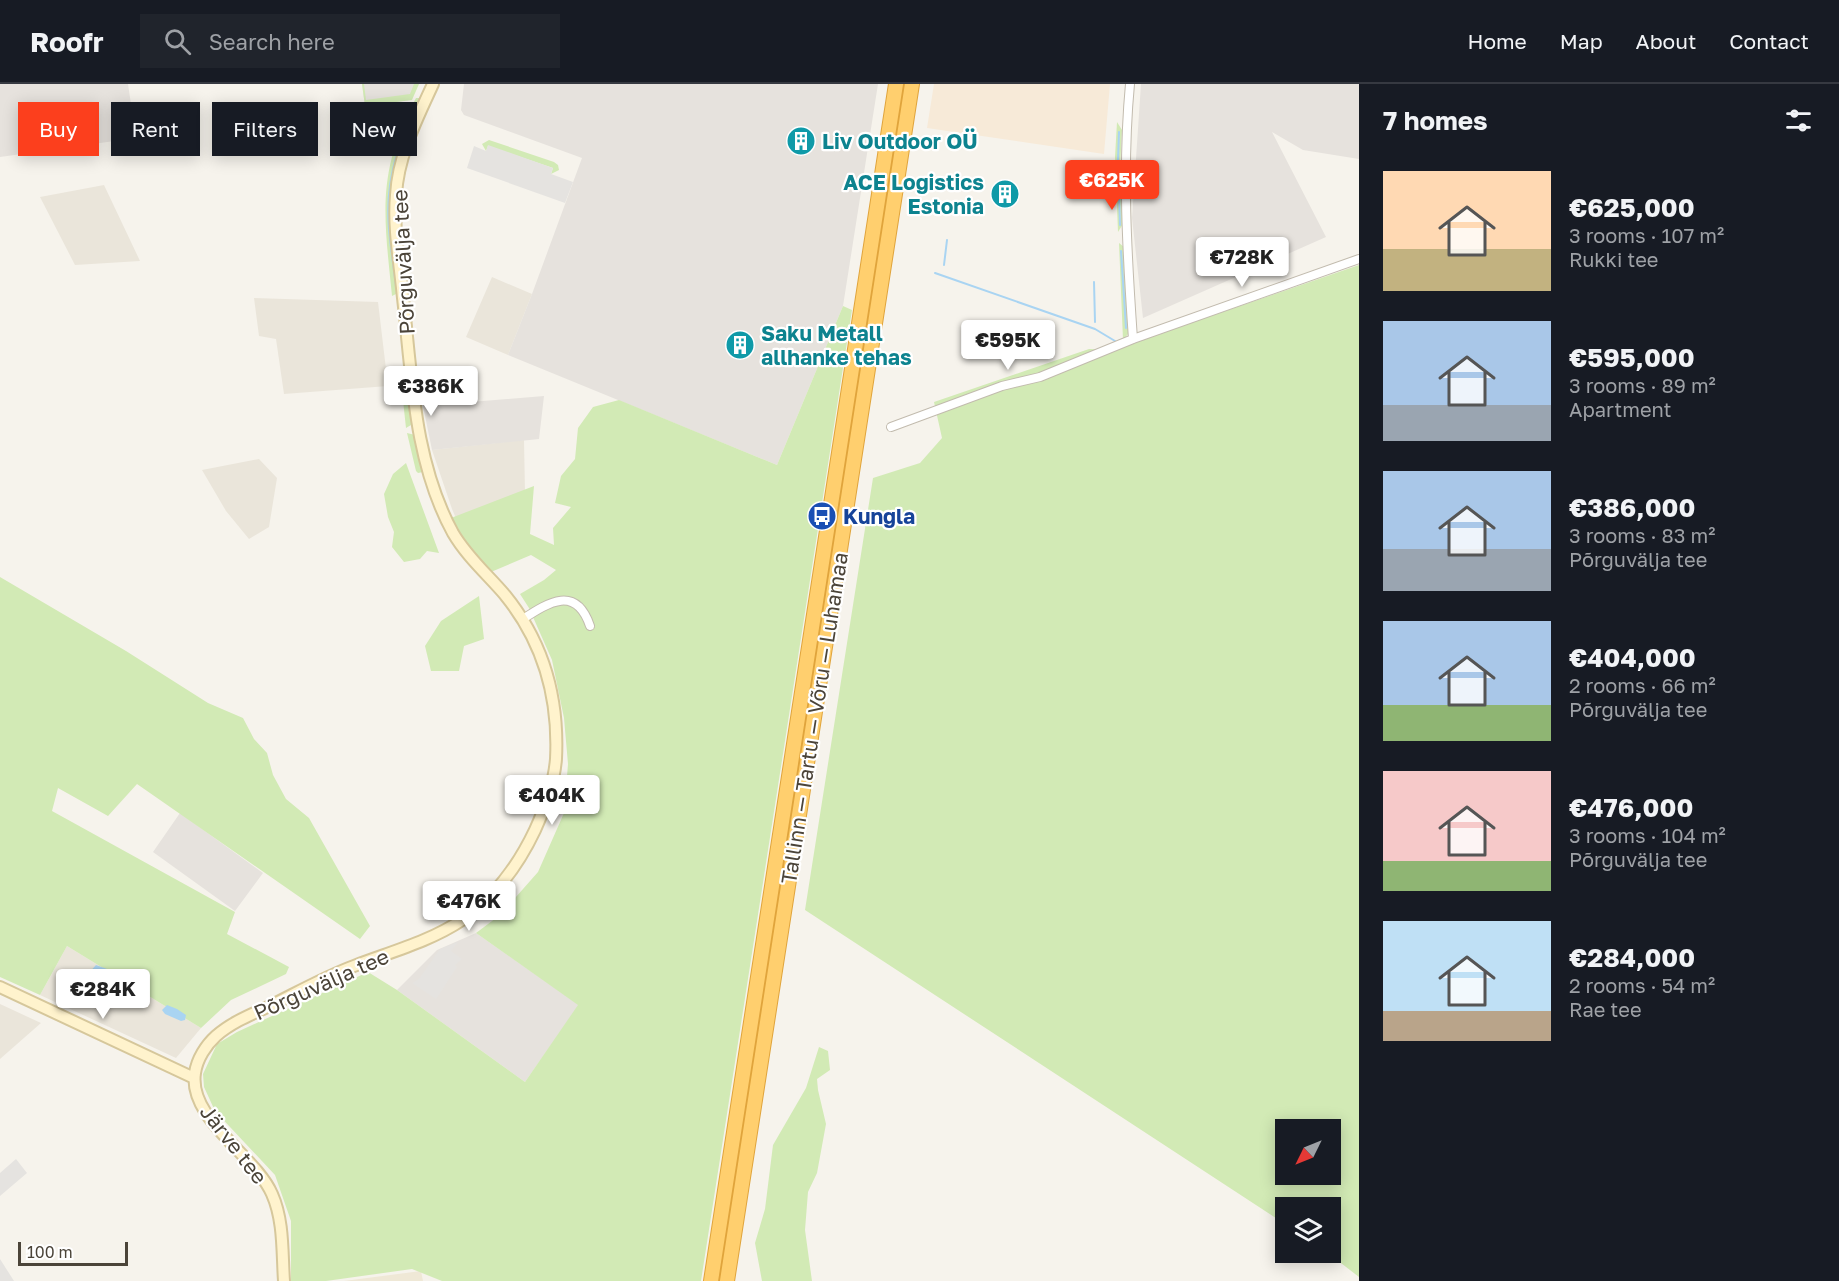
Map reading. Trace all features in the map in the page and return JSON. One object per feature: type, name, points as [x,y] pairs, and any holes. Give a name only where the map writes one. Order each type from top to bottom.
[{"type":"highway","name":"Tallinn — Tartu — Võru — Luhamaa","points":[[711,1281],[896,84]]},
{"type":"highway","name":"Tallinn — Tartu — Võru — Luhamaa","points":[[727,1281],[912,84]]},
{"type":"street","name":"Põrguvälja tee","points":[[194,1078],[205,1048],[228,1027],[351,967],[412,945],[448,928],[484,902],[507,878],[521,858],[541,816],[552,782],[556,757],[556,721],[553,692],[543,658],[523,619],[456,538],[434,487],[418,427],[398,251],[396,195],[408,142],[433,84]]},
{"type":"street","points":[[1130,84],[1126,119],[1125,197],[1133,339]]},
{"type":"street","points":[[891,427],[1002,386],[1040,377],[1133,339],[1359,259]]},
{"type":"street","points":[[523,619],[551,602],[561,600],[573,603],[580,608],[586,615],[590,626]]},
{"type":"street","points":[[0,987],[194,1078]]},
{"type":"street","name":"Järve tee","points":[[194,1078],[197,1096],[210,1118],[253,1164],[272,1193],[281,1229],[284,1281]]},
{"type":"shaded area","points":[[0,84],[128,84],[131,102],[111,102],[111,141],[99,143],[99,102],[18,102],[18,154],[0,157]]},
{"type":"shaded area","points":[[362,84],[417,84],[411,100],[364,102]]},
{"type":"shaded area","points":[[464,84],[878,84],[843,306],[777,465],[508,355],[582,158],[464,115],[461,110]]},
{"type":"shaded area","points":[[934,84],[1110,84],[1104,154],[927,128]]},
{"type":"shaded area","points":[[1141,84],[1359,84],[1359,159],[1303,150],[1272,132],[1326,237],[1143,318],[1132,218]]},
{"type":"shaded area","points":[[488,145],[553,168],[551,174],[573,182],[565,203],[467,168],[474,146],[486,151]]},
{"type":"shaded area","points":[[104,185],[140,261],[75,265],[40,197]]},
{"type":"shaded area","points":[[492,277],[532,294],[508,355],[466,337]]},
{"type":"shaded area","points":[[254,298],[378,302],[388,386],[284,394],[276,339],[259,336]]},
{"type":"shaded area","points":[[544,396],[539,439],[432,450],[423,406]]},
{"type":"shaded area","points":[[524,440],[525,493],[458,523],[432,450]]},
{"type":"shaded area","points":[[259,459],[277,478],[269,527],[249,539],[226,511],[202,470]]},
{"type":"shaded area","points":[[180,813],[263,873],[235,911],[153,852]]},
{"type":"shaded area","points":[[476,933],[579,1005],[525,1082],[397,990],[437,950]]},
{"type":"shaded area","points":[[458,942],[451,951],[462,959],[455,965],[457,967],[436,999],[412,983],[419,979],[440,949]]},
{"type":"shaded area","points":[[67,946],[201,1028],[176,1058],[40,995]]},
{"type":"shaded area","points":[[0,1004],[41,1023],[0,1059]]},
{"type":"shaded area","points":[[16,1159],[27,1173],[0,1196],[0,1173]]},
{"type":"shaded area","points":[[0,1259],[14,1281],[0,1281]]},
{"type":"shaded area","points":[[421,1271],[423,1281],[344,1281]]},
{"type":"green space","points":[[362,84],[364,84],[366,100],[410,94],[414,84],[419,84],[412,100],[364,102]]},
{"type":"green space","points":[[1117,122],[1122,130],[1120,168],[1123,224],[1118,232],[1115,157]]},
{"type":"green space","points":[[489,140],[554,162],[558,165],[559,170],[551,174],[553,168],[488,146],[486,151],[482,144]]},
{"type":"green space","points":[[392,156],[398,156],[392,188],[398,293],[392,296],[386,218]]},
{"type":"green space","points":[[1119,243],[1125,251],[1129,333],[1123,340]]},
{"type":"green space","points":[[1359,265],[1359,1277],[1341,1263],[1341,1197],[1275,1197],[1275,1217],[805,910],[873,478],[920,463],[942,438],[934,402],[1089,349],[1112,350]]},
{"type":"green space","points":[[843,306],[852,310],[701,1281],[442,1281],[412,1269],[326,1281],[291,1281],[291,1221],[275,1175],[215,1111],[204,1087],[203,1074],[217,1044],[237,1032],[368,972],[397,990],[525,1082],[578,1005],[476,933],[500,915],[538,872],[564,813],[568,764],[564,718],[552,660],[529,608],[520,594],[556,570],[531,555],[491,572],[468,545],[451,518],[534,486],[530,534],[554,545],[553,528],[571,507],[555,503],[561,476],[575,459],[578,428],[593,407],[619,400],[777,465]]},
{"type":"green space","points":[[401,382],[406,386],[412,420],[411,425],[406,428]]},
{"type":"green space","points":[[407,433],[415,435],[423,472],[416,471]]},
{"type":"green space","points":[[406,463],[439,553],[427,551],[420,559],[404,562],[392,547],[394,532],[388,517],[384,494],[393,474]]},
{"type":"green space","points":[[0,577],[126,651],[208,703],[243,718],[254,739],[267,753],[273,775],[286,799],[309,818],[370,926],[360,939],[137,784],[108,816],[58,788],[52,811],[235,912],[227,934],[289,967],[286,974],[231,1000],[201,1028],[67,946],[40,995],[0,977]]},
{"type":"green space","points":[[479,596],[484,639],[464,646],[459,671],[431,671],[425,646],[441,621]]},
{"type":"green space","points":[[819,1047],[828,1051],[830,1070],[817,1079],[826,1124],[817,1173],[808,1192],[805,1230],[812,1281],[762,1281],[755,1243],[765,1209],[773,1145],[806,1088]]},
{"type":"water","points":[[96,965],[107,969],[112,975],[105,986],[90,982],[87,975]]},
{"type":"water","points":[[167,1005],[186,1015],[185,1020],[181,1021],[165,1014],[162,1010]]},
{"type":"waterway","points":[[1119,132],[1120,225]]},
{"type":"waterway","points":[[396,156],[391,177],[388,211],[396,286]]},
{"type":"waterway","points":[[944,265],[947,240]]},
{"type":"waterway","points":[[1121,251],[1126,328]]},
{"type":"waterway","points":[[935,273],[1095,329],[1115,341]]},
{"type":"waterway","points":[[1094,282],[1095,322]]},
{"type":"place","name":"Liv Outdoor OÜ","points":[[801,141]]},
{"type":"place","name":"ACE Logistics Estonia","points":[[1005,194]]},
{"type":"place","name":"Saku Metall allhanke tehas","points":[[740,345]]},
{"type":"place","name":"Kungla","points":[[822,516]]}]
